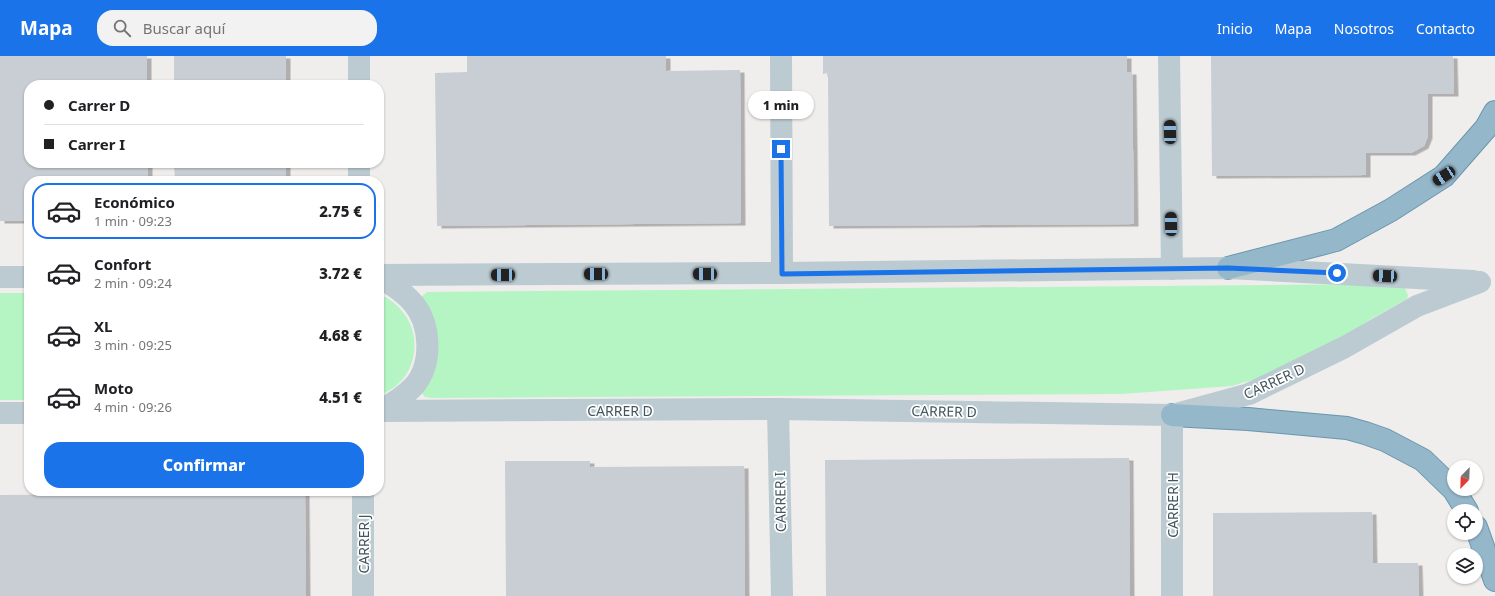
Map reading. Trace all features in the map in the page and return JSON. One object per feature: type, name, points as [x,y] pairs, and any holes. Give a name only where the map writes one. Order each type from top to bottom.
[{"type":"highway","points":[[1228,268],[1336,240],[1391,210],[1444,176],[1486,128],[1495,112]]},
{"type":"highway","points":[[1172,415],[1248,419],[1347,428],[1365,433],[1385,440],[1423,460],[1454,490],[1463,504]]},
{"type":"highway","points":[[1481,540],[1495,580]]},
{"type":"street","points":[[359,56],[359,80]]},
{"type":"street","points":[[781,56],[782,274]]},
{"type":"street","points":[[1169,56],[1172,269]]},
{"type":"street","name":"CARRER D","points":[[384,276],[782,274],[1228,268],[1488,281]]},
{"type":"street","points":[[0,277],[24,277]]},
{"type":"street","points":[[384,279],[397,288],[414,303],[424,322],[428,344],[425,365],[415,385],[399,400],[384,408]]},
{"type":"street","name":"CARRER D","points":[[384,411],[778,409],[1172,415],[1249,394],[1346,347],[1418,306],[1488,281]]},
{"type":"street","name":"CARRER I","points":[[778,409],[782,596]]},
{"type":"street","points":[[0,413],[24,413]]},
{"type":"street","name":"CARRER H","points":[[1172,415],[1172,596]]},
{"type":"street","name":"CARRER J","points":[[363,496],[363,596]]},
{"type":"green space","points":[[1396,284],[1404,286],[1408,295],[1407,299],[1371,319],[1325,350],[1265,376],[1232,386],[1121,394],[431,398],[425,397],[422,393],[422,296],[427,292]]},
{"type":"green space","points":[[0,293],[24,293],[24,400],[0,400]]},
{"type":"green space","points":[[384,296],[397,305],[409,321],[415,346],[413,359],[408,371],[401,381],[384,392]]},
{"type":"building","points":[[0,56],[147,56],[147,80],[24,80],[24,168],[148,168],[148,176],[24,176],[24,221],[0,221]]},
{"type":"building","points":[[174,56],[286,56],[286,80],[174,80]]},
{"type":"building","points":[[467,56],[666,56],[666,71],[740,70],[741,223],[437,226],[435,73],[467,72]]},
{"type":"building","points":[[823,56],[1127,56],[1127,72],[1132,72],[1134,224],[829,226],[828,73],[823,74]]},
{"type":"building","points":[[1211,56],[1453,56],[1454,94],[1428,94],[1428,136],[1424,146],[1411,153],[1366,153],[1366,175],[1212,176]]},
{"type":"building","points":[[174,168],[286,168],[286,176],[175,176]]},
{"type":"building","points":[[1129,458],[1130,596],[826,596],[825,460]]},
{"type":"building","points":[[505,461],[590,461],[590,467],[744,466],[745,596],[506,596]]},
{"type":"building","points":[[0,495],[305,496],[306,596],[0,596]]},
{"type":"building","points":[[1372,512],[1373,563],[1418,563],[1419,596],[1213,596],[1213,513]]},
{"type":"route","points":[[781,149],[782,274],[1228,268],[1337,273]]}]
